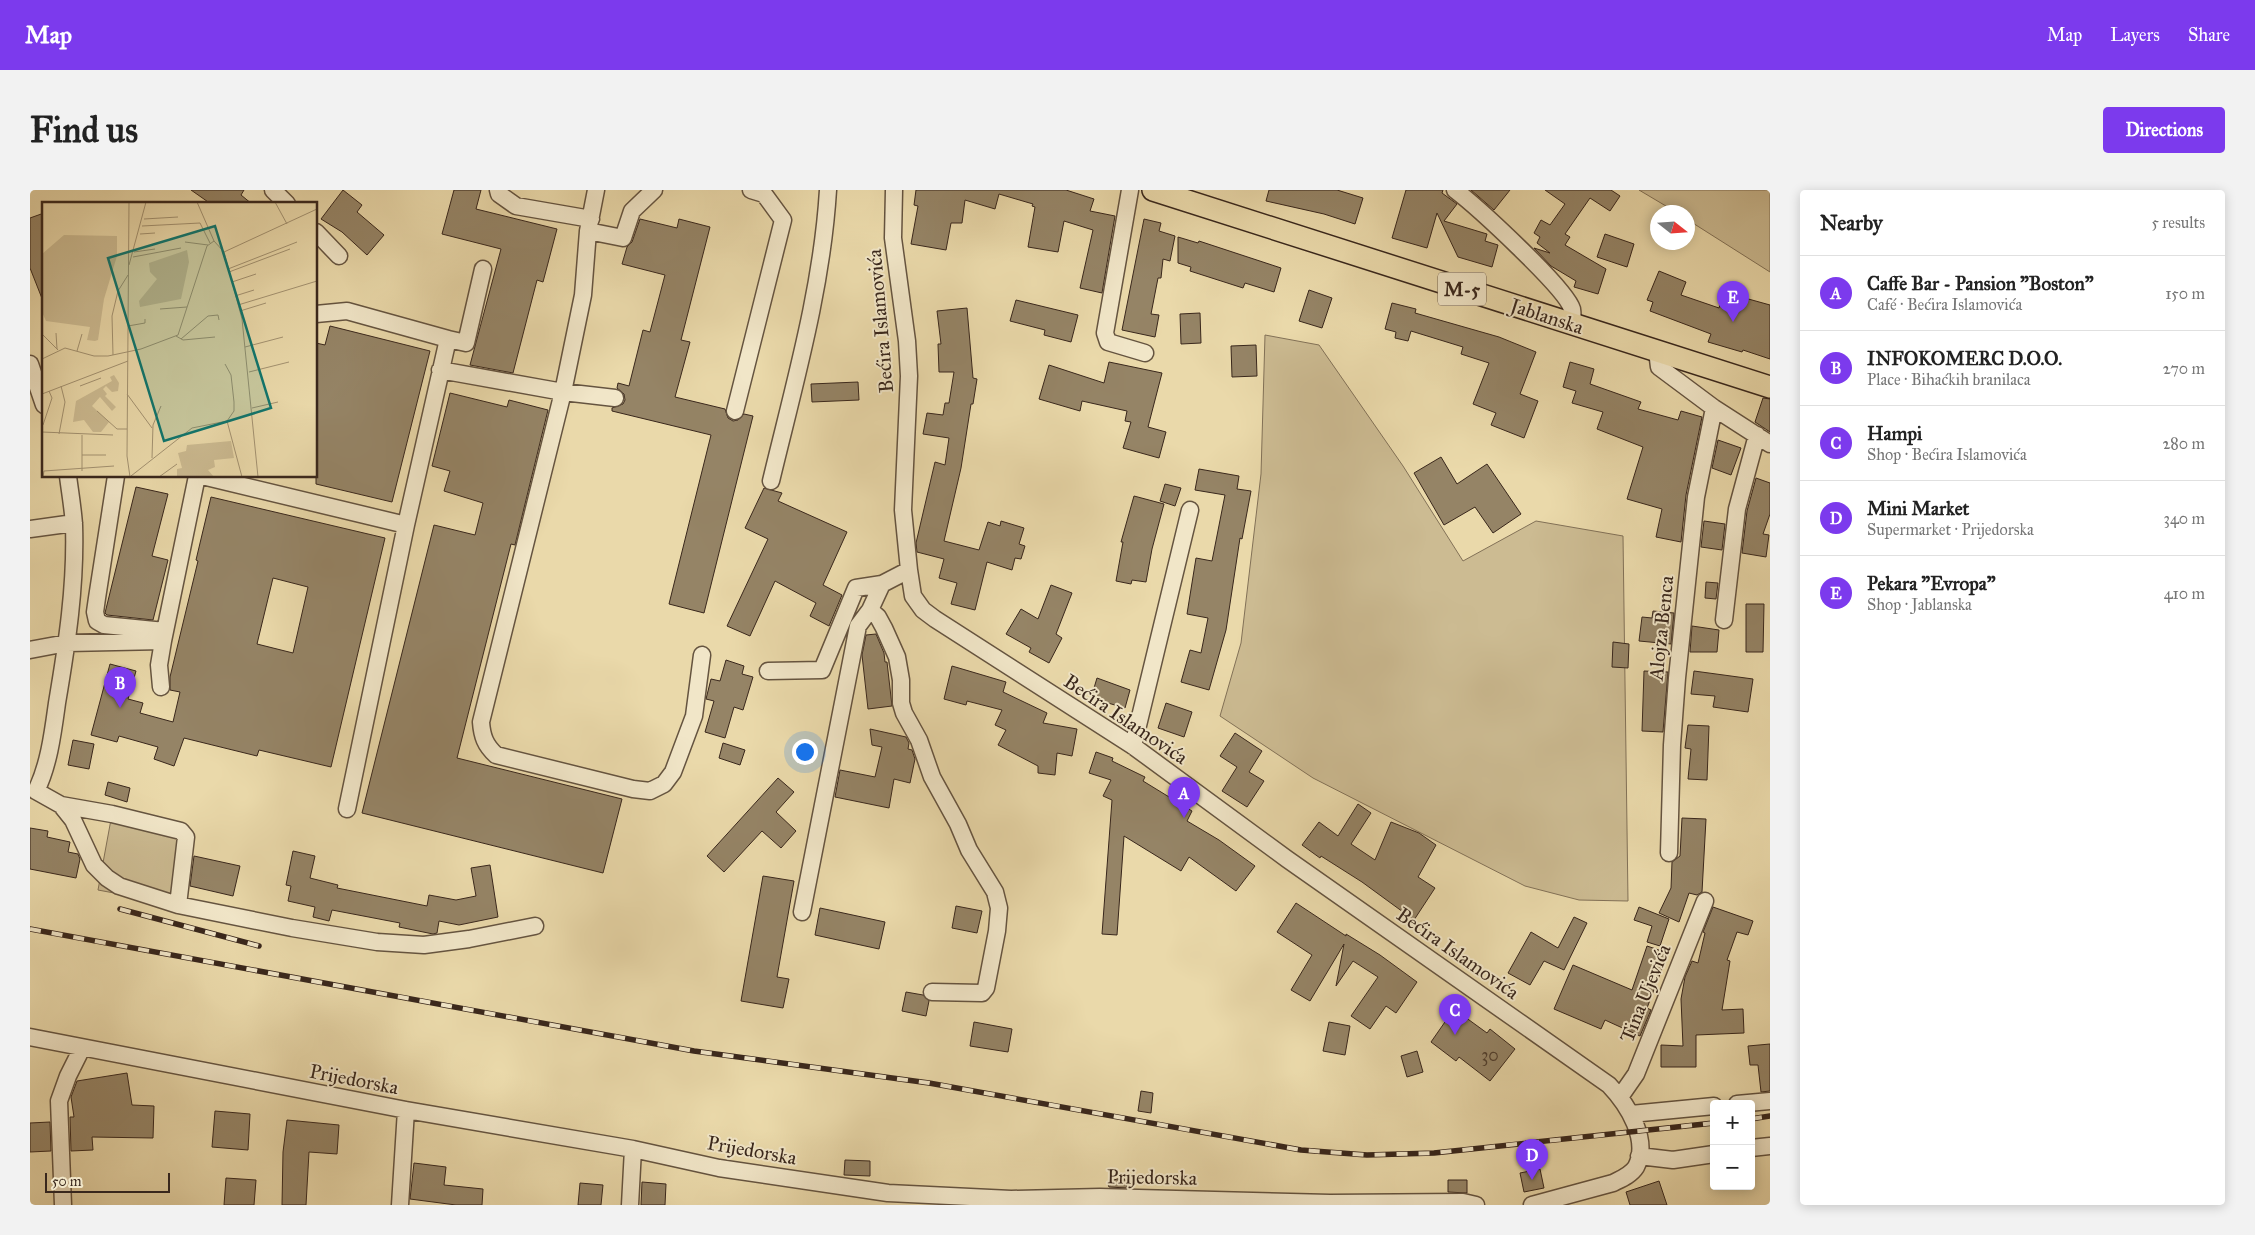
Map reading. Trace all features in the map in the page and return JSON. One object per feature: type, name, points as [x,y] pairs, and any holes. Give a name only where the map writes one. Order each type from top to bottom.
[{"type":"main road","name":"Jablanska","points":[[1153,190],[1770,387]]},
{"type":"street","points":[[273,190],[285,202]]},
{"type":"street","points":[[498,190],[499,194],[506,201],[516,206],[590,225],[623,238],[632,211],[654,190]]},
{"type":"street","points":[[596,190],[590,225],[583,295],[563,392],[481,722],[482,736],[489,749],[496,755],[633,789],[650,791],[664,784],[673,772],[694,716],[702,655]]},
{"type":"street","points":[[734,412],[783,220],[764,194],[751,190]]},
{"type":"street","points":[[771,481],[816,294],[825,234],[828,190]]},
{"type":"street","name":"Bećira Islamovića","points":[[894,190],[894,238],[907,341],[909,376],[903,510],[908,570],[913,596],[923,610],[1133,746],[1287,859],[1609,1085],[1620,1097],[1631,1114],[1638,1132],[1639,1156]]},
{"type":"street","points":[[1130,190],[1105,339],[1113,344],[1145,353]]},
{"type":"street","points":[[1454,190],[1536,265],[1564,296],[1572,309],[1573,325]]},
{"type":"street","points":[[318,234],[339,256]]},
{"type":"street","points":[[318,314],[347,311],[466,343],[483,269]]},
{"type":"street","points":[[347,809],[406,525],[448,339]]},
{"type":"street","points":[[1657,351],[1659,367],[1714,408],[1764,440],[1738,508],[1724,620]]},
{"type":"street","points":[[30,364],[42,399]]},
{"type":"street","points":[[440,370],[563,392],[614,398]]},
{"type":"street","name":"Alojza Benca","points":[[1669,854],[1672,745],[1677,678],[1696,497],[1714,408]]},
{"type":"street","points":[[68,478],[74,524],[72,595],[67,643],[45,768],[33,792],[62,805],[112,814],[181,831],[186,837],[178,905]]},
{"type":"street","points":[[116,478],[97,598],[97,621],[104,625],[164,636]]},
{"type":"street","points":[[161,686],[159,665],[197,478]]},
{"type":"street","points":[[210,478],[406,525]]},
{"type":"street","points":[[1133,746],[1190,510]]},
{"type":"street","points":[[30,529],[74,524]]},
{"type":"street","points":[[768,671],[822,670],[856,588],[882,584],[908,570]]},
{"type":"street","points":[[802,912],[858,626],[870,610],[882,584]]},
{"type":"street","points":[[72,595],[97,598]]},
{"type":"street","points":[[870,610],[878,617],[897,657],[904,713],[919,740],[932,777],[958,824],[969,850],[995,892],[999,908],[986,988],[982,993],[932,992]]},
{"type":"street","points":[[30,650],[67,643],[164,636]]},
{"type":"street","points":[[62,805],[73,820],[94,865],[107,878],[119,886],[178,905],[358,938],[424,945],[469,939],[535,926]]},
{"type":"street","name":"Tina Ujevića","points":[[1620,1097],[1636,1074],[1705,901]]},
{"type":"street","name":"Prijedorska","points":[[30,1037],[406,1110],[633,1149],[718,1168],[961,1201],[1330,1204],[1462,1202],[1476,1205]]},
{"type":"street","points":[[63,1205],[59,1100],[82,1048]]},
{"type":"street","points":[[1755,1102],[1770,1101]]},
{"type":"street","points":[[1631,1114],[1710,1106]]},
{"type":"street","points":[[400,1205],[406,1110]]},
{"type":"street","points":[[1755,1148],[1770,1146]]},
{"type":"street","points":[[630,1205],[633,1149]]},
{"type":"street","points":[[1532,1205],[1598,1187],[1626,1177],[1635,1169],[1639,1156],[1673,1160],[1710,1155]]},
{"type":"shaded area","points":[[1639,190],[1770,190],[1770,272],[1695,224],[1695,205],[1664,205]]},
{"type":"shaded area","points":[[1265,335],[1319,345],[1403,466],[1463,561],[1536,521],[1623,536],[1628,901],[1579,900],[1525,886],[1313,778],[1220,716],[1241,643],[1261,474]]},
{"type":"shaded area","points":[[112,814],[181,831],[178,905],[98,890]]},
{"type":"building","points":[[191,190],[244,190],[241,195],[250,202],[208,202]]},
{"type":"building","points":[[343,190],[362,205],[357,212],[384,235],[367,255],[342,232],[321,219]]},
{"type":"building","points":[[454,190],[481,190],[476,209],[557,229],[543,282],[537,280],[513,373],[470,365],[501,249],[442,234]]},
{"type":"building","points":[[916,190],[1066,190],[1094,199],[1090,211],[1115,216],[1102,293],[1080,288],[1093,230],[1064,221],[1058,252],[1028,247],[1035,207],[1032,206],[1033,204],[999,194],[995,209],[965,200],[962,223],[951,223],[946,250],[911,244],[918,206],[914,205]]},
{"type":"building","points":[[1269,190],[1337,190],[1363,198],[1355,224],[1324,214],[1266,201]]},
{"type":"building","points":[[1406,190],[1443,190],[1442,193],[1457,204],[1444,221],[1487,234],[1485,241],[1498,245],[1492,267],[1458,257],[1437,213],[1427,248],[1392,238]]},
{"type":"building","points":[[1471,190],[1510,190],[1494,210]]},
{"type":"building","points":[[1545,190],[1611,190],[1620,196],[1610,211],[1590,198],[1565,234],[1570,237],[1565,245],[1606,269],[1598,294],[1574,287],[1576,281],[1551,266],[1534,248],[1550,253],[1537,243],[1540,237],[1534,233],[1541,220],[1550,225],[1565,204]]},
{"type":"building","points":[[42,214],[42,298],[30,268],[30,218]]},
{"type":"building","points":[[640,219],[677,228],[679,219],[710,227],[681,340],[690,342],[675,397],[725,409],[728,418],[733,421],[738,420],[744,414],[753,416],[704,613],[669,604],[711,435],[612,411],[612,408],[623,404],[625,400],[624,394],[617,388],[618,383],[629,386],[643,330],[650,332],[665,275],[622,264],[627,247],[632,242]]},
{"type":"building","points":[[1144,219],[1161,223],[1159,231],[1175,236],[1170,261],[1163,259],[1161,278],[1158,278],[1151,314],[1159,315],[1155,337],[1122,330]]},
{"type":"building","points":[[1605,234],[1634,244],[1627,267],[1597,257]]},
{"type":"building","points":[[1178,237],[1198,243],[1199,241],[1281,268],[1274,292],[1245,283],[1243,288],[1190,271],[1191,267],[1178,263]]},
{"type":"building","points":[[1659,271],[1686,282],[1681,295],[1719,308],[1722,299],[1732,302],[1734,295],[1770,305],[1770,359],[1743,350],[1742,352],[1708,342],[1711,334],[1650,311],[1653,302],[1647,300]]},
{"type":"building","points":[[1309,290],[1332,298],[1322,328],[1299,321]]},
{"type":"building","points":[[1016,300],[1078,315],[1071,342],[1044,335],[1045,330],[1010,321]]},
{"type":"building","points":[[1392,303],[1416,309],[1415,313],[1499,337],[1536,352],[1520,394],[1538,401],[1524,438],[1491,425],[1496,413],[1473,404],[1489,363],[1461,354],[1463,347],[1411,331],[1408,341],[1395,338],[1396,332],[1385,329]]},
{"type":"building","points":[[967,308],[973,378],[977,379],[961,468],[944,541],[979,550],[988,522],[1000,526],[1001,521],[1024,528],[1019,544],[1025,546],[1021,559],[1015,558],[1012,570],[987,562],[975,610],[951,604],[957,583],[939,578],[944,559],[917,552],[916,543],[935,462],[945,465],[949,438],[923,434],[927,413],[943,415],[945,403],[949,403],[954,372],[939,372],[938,344],[941,344],[937,311]]},
{"type":"building","points":[[1200,313],[1201,343],[1181,344],[1180,314]]},
{"type":"building","points":[[330,326],[430,351],[392,502],[316,484],[316,478],[318,478],[318,343],[325,345]]},
{"type":"building","points":[[1256,345],[1257,376],[1232,377],[1231,346]]},
{"type":"building","points":[[1109,362],[1162,373],[1148,427],[1166,432],[1159,458],[1123,448],[1131,422],[1125,421],[1127,411],[1082,401],[1080,411],[1039,399],[1049,365],[1104,383]]},
{"type":"building","points":[[1570,362],[1594,369],[1590,384],[1641,402],[1638,409],[1678,420],[1681,411],[1702,417],[1686,495],[1681,542],[1656,537],[1662,509],[1627,499],[1643,447],[1597,429],[1603,412],[1572,403],[1576,391],[1563,387]]},
{"type":"building","points":[[858,382],[859,400],[812,402],[811,384]]},
{"type":"building","points":[[450,393],[507,407],[509,400],[548,410],[515,545],[511,544],[457,758],[622,799],[603,873],[362,813],[434,525],[475,535],[483,503],[444,491],[450,471],[432,466]]},
{"type":"building","points":[[1763,398],[1770,399],[1770,432],[1755,422]]},
{"type":"building","points":[[1718,440],[1741,448],[1731,475],[1712,468]]},
{"type":"building","points":[[1441,457],[1457,484],[1487,464],[1521,514],[1493,533],[1475,507],[1444,525],[1414,473]]},
{"type":"building","points":[[1199,469],[1239,476],[1237,489],[1251,491],[1242,539],[1240,538],[1226,630],[1209,690],[1181,682],[1190,650],[1201,653],[1208,618],[1187,614],[1196,558],[1212,561],[1225,495],[1195,490]]},
{"type":"building","points":[[1756,478],[1770,483],[1770,514],[1763,534],[1769,535],[1766,557],[1742,553],[1747,511]]},
{"type":"building","points":[[1165,484],[1181,488],[1175,506],[1160,501]]},
{"type":"building","points":[[136,487],[168,494],[152,556],[168,560],[153,620],[107,615],[105,613]]},
{"type":"building","points":[[764,488],[782,493],[778,501],[847,532],[823,585],[842,595],[829,626],[810,616],[816,603],[775,581],[750,636],[727,626],[768,539],[745,528]]},
{"type":"building","points":[[1134,496],[1164,504],[1152,549],[1146,582],[1132,580],[1131,584],[1116,581],[1123,542],[1121,542]]},
{"type":"building","points":[[211,497],[385,538],[331,767],[259,750],[257,756],[184,738],[174,766],[154,759],[158,747],[119,736],[117,742],[91,735],[110,664],[136,671],[128,699],[143,703],[140,713],[173,722],[180,692],[170,690],[170,677],[198,561],[196,560]],"holes":[[[273,578],[308,587],[293,653],[257,644]]]},
{"type":"building","points":[[1704,521],[1725,524],[1722,550],[1701,547]]},
{"type":"building","points":[[1706,582],[1718,583],[1716,599],[1705,598]]},
{"type":"building","points":[[1051,585],[1072,593],[1056,634],[1062,638],[1049,663],[1029,652],[1031,648],[1006,634],[1021,609],[1038,619]]},
{"type":"building","points":[[1746,604],[1764,604],[1763,652],[1746,652]]},
{"type":"building","points":[[1653,611],[1674,613],[1671,644],[1639,641],[1642,617],[1652,618]]},
{"type":"building","points":[[1692,626],[1719,630],[1717,652],[1690,652]]},
{"type":"building","points":[[876,634],[884,653],[885,662],[887,662],[892,706],[868,709],[862,655],[866,635]]},
{"type":"building","points":[[1613,642],[1629,644],[1628,668],[1612,667]]},
{"type":"building","points":[[726,660],[744,666],[742,674],[753,677],[743,710],[734,707],[725,738],[705,732],[714,701],[706,699],[711,679],[720,681]]},
{"type":"building","points":[[952,666],[1006,682],[1003,692],[1047,713],[1043,723],[1077,729],[1072,756],[1057,753],[1055,775],[1038,773],[1038,766],[998,745],[1006,730],[995,725],[1002,710],[967,701],[966,705],[944,699]]},
{"type":"building","points":[[1644,671],[1668,672],[1663,732],[1642,731]]},
{"type":"building","points":[[1694,671],[1753,679],[1748,712],[1713,707],[1715,696],[1691,694]]},
{"type":"building","points":[[1097,678],[1130,690],[1125,708],[1091,698]]},
{"type":"building","points":[[1166,703],[1192,712],[1184,737],[1158,728]]},
{"type":"building","points":[[1688,725],[1709,726],[1707,780],[1688,779],[1691,749],[1685,748]]},
{"type":"building","points":[[870,729],[906,737],[909,743],[908,749],[912,750],[915,759],[910,783],[894,779],[889,808],[835,797],[840,770],[875,777],[882,747],[872,745]]},
{"type":"building","points":[[1235,733],[1262,751],[1249,772],[1264,781],[1247,807],[1222,791],[1237,767],[1220,756]]},
{"type":"building","points":[[73,740],[94,744],[89,769],[68,765]]},
{"type":"building","points":[[723,743],[745,750],[740,765],[719,758]]},
{"type":"building","points":[[1096,752],[1113,758],[1112,761],[1145,777],[1143,781],[1192,811],[1187,821],[1219,840],[1255,866],[1236,891],[1189,857],[1181,871],[1124,836],[1117,935],[1102,934],[1112,800],[1103,796],[1111,780],[1089,773]]},
{"type":"building","points":[[778,778],[794,792],[776,812],[796,831],[781,848],[762,831],[724,872],[707,856]]},
{"type":"building","points":[[108,782],[130,788],[127,802],[105,795]]},
{"type":"building","points":[[1358,804],[1371,813],[1351,844],[1375,860],[1391,822],[1419,833],[1436,845],[1418,877],[1435,888],[1414,920],[1362,882],[1321,856],[1320,858],[1302,845],[1319,822],[1338,836]]},
{"type":"building","points":[[1682,818],[1706,819],[1702,892],[1697,895],[1689,893],[1679,922],[1659,913],[1671,888],[1672,862],[1680,856]]},
{"type":"building","points":[[30,828],[48,831],[47,837],[70,842],[68,852],[78,854],[80,859],[76,878],[30,869]]},
{"type":"building","points":[[293,851],[315,856],[310,878],[338,885],[337,888],[427,906],[429,895],[456,900],[476,896],[471,868],[490,865],[498,917],[459,925],[439,921],[437,933],[433,934],[399,927],[400,923],[332,910],[329,921],[313,917],[315,907],[288,901],[291,886],[286,885]]},
{"type":"building","points":[[194,856],[240,866],[233,896],[190,886]]},
{"type":"building","points":[[763,876],[794,881],[777,977],[789,979],[783,1008],[741,1001]]},
{"type":"building","points":[[1296,903],[1346,936],[1346,934],[1380,955],[1417,982],[1396,1013],[1386,1006],[1370,1029],[1351,1016],[1378,977],[1353,961],[1336,986],[1344,944],[1310,1001],[1291,990],[1312,955],[1277,932]]},
{"type":"building","points":[[956,906],[982,911],[977,933],[952,928]]},
{"type":"building","points":[[1639,907],[1669,919],[1660,946],[1647,942],[1652,926],[1634,920]]},
{"type":"building","points":[[1713,907],[1753,921],[1748,935],[1737,932],[1727,960],[1730,961],[1722,1010],[1743,1009],[1744,1033],[1696,1035],[1696,1067],[1661,1067],[1661,1045],[1683,1046],[1681,999],[1685,977],[1692,961],[1698,963],[1705,933],[1703,932]]},
{"type":"building","points":[[820,908],[885,922],[879,949],[815,935]]},
{"type":"building","points":[[1574,917],[1587,923],[1564,970],[1544,961],[1530,985],[1508,973],[1531,932],[1558,948]]},
{"type":"building","points":[[1647,946],[1668,953],[1647,1008],[1651,1010],[1640,1036],[1605,1020],[1601,1029],[1554,1009],[1573,965],[1632,990]]},
{"type":"building","points":[[906,992],[923,995],[929,1001],[926,1016],[902,1011]]},
{"type":"building","points":[[1454,1009],[1487,1033],[1490,1029],[1515,1049],[1490,1081],[1459,1057],[1456,1061],[1431,1042]]},
{"type":"building","points":[[974,1022],[1012,1029],[1008,1052],[970,1046]]},
{"type":"building","points":[[1329,1022],[1350,1026],[1345,1055],[1323,1051]]},
{"type":"building","points":[[1770,1044],[1770,1091],[1761,1092],[1758,1065],[1750,1065],[1748,1046]]},
{"type":"building","points":[[1417,1051],[1423,1072],[1407,1077],[1401,1056]]},
{"type":"building","points":[[127,1073],[132,1105],[154,1106],[153,1138],[92,1137],[93,1150],[71,1151],[70,1117],[74,1117],[71,1097],[77,1081]]},
{"type":"building","points":[[1141,1091],[1153,1093],[1151,1113],[1138,1111]]},
{"type":"building","points":[[215,1111],[250,1114],[248,1150],[212,1147]]},
{"type":"building","points":[[287,1120],[339,1125],[337,1154],[309,1152],[306,1205],[282,1205],[283,1152]]},
{"type":"building","points":[[50,1122],[51,1151],[30,1152],[30,1123]]},
{"type":"building","points":[[845,1160],[870,1161],[870,1176],[844,1175]]},
{"type":"building","points":[[414,1163],[446,1167],[444,1185],[483,1189],[482,1205],[456,1205],[410,1199]]},
{"type":"building","points":[[1540,1169],[1544,1188],[1524,1192],[1520,1173]]},
{"type":"building","points":[[1124,1177],[1127,1188],[1109,1187],[1107,1182]]},
{"type":"building","points":[[226,1178],[256,1180],[254,1205],[224,1205]]},
{"type":"building","points":[[1448,1180],[1467,1180],[1467,1193],[1448,1192]]},
{"type":"building","points":[[1659,1181],[1667,1205],[1630,1205],[1626,1192]]},
{"type":"building","points":[[642,1182],[666,1184],[665,1205],[641,1205]]},
{"type":"building","points":[[580,1183],[603,1185],[601,1205],[578,1205]]},
{"type":"railway","points":[[120,909],[259,946]]},
{"type":"railway","points":[[30,929],[694,1051],[929,1083],[1301,1150],[1367,1155],[1434,1153],[1710,1123]]},
{"type":"railway","points":[[1755,1118],[1770,1116]]},
{"type":"place","name":"Pekara \"Evropa\"","points":[[1733,322]]},
{"type":"place","name":"INFOKOMERC D.O.O.","points":[[120,708]]},
{"type":"place","name":"Caffe Bar - Pansion \"Boston\"","points":[[1184,818]]},
{"type":"place","name":"Hampi","points":[[1455,1035]]},
{"type":"place","name":"Mini Market","points":[[1532,1180]]}]
